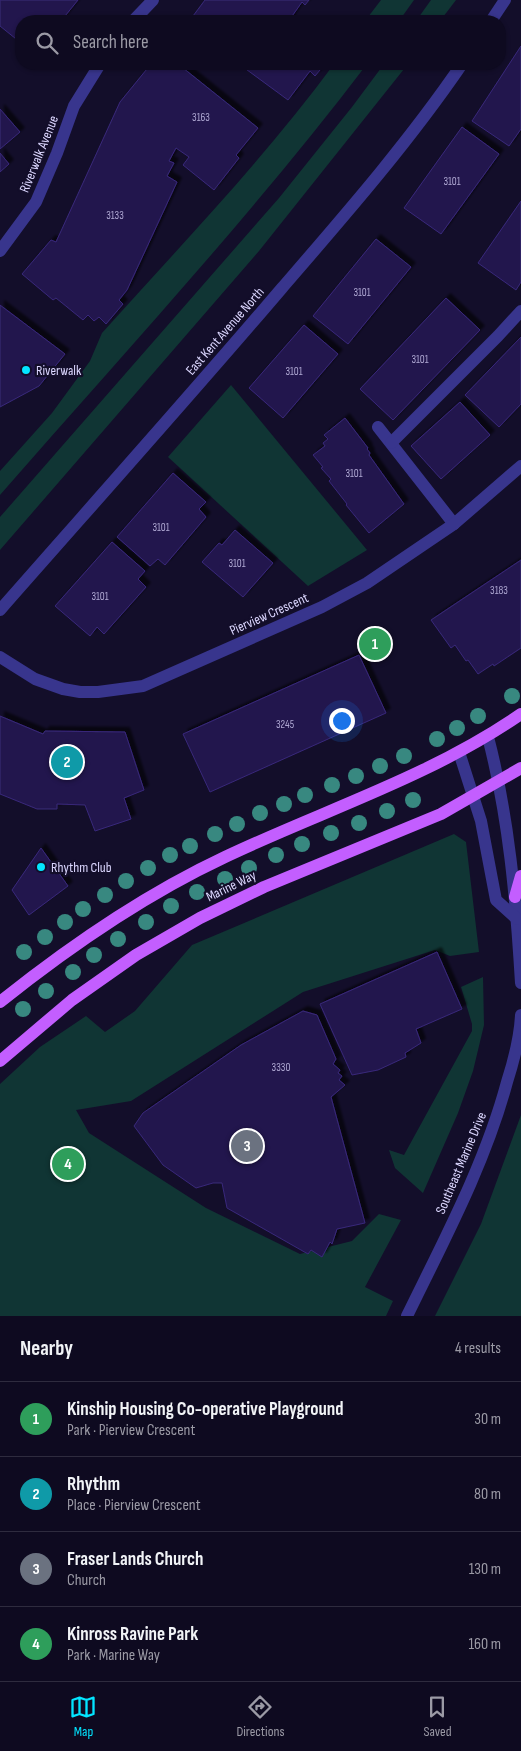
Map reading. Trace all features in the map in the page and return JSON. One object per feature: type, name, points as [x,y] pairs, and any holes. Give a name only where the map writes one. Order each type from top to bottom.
[{"type":"main road","points":[[488,737],[521,714]]},
{"type":"main road","name":"Marine Way","points":[[0,1002],[37,972],[100,928],[168,886],[224,857],[354,802],[488,737]]},
{"type":"main road","points":[[499,781],[521,768]]},
{"type":"main road","name":"Marine Way","points":[[0,1061],[72,1000],[136,956],[200,918],[264,887],[441,814],[499,781]]},
{"type":"main road","points":[[515,897],[521,876]]},
{"type":"street","points":[[139,15],[153,0]]},
{"type":"street","points":[[495,15],[505,0]]},
{"type":"street","name":"Riverwalk Avenue","points":[[0,251],[36,202],[74,106],[96,70]]},
{"type":"street","name":"East Kent Avenue North","points":[[0,610],[246,331],[333,229],[402,146],[458,70]]},
{"type":"street","points":[[391,443],[521,311]]},
{"type":"street","points":[[378,427],[454,524]]},
{"type":"street","name":"Pierview Crescent","points":[[0,656],[35,679],[63,689],[80,692],[98,692],[143,686],[322,607],[367,583],[454,524],[521,466]]},
{"type":"street","points":[[488,737],[499,781],[515,897],[521,982]]},
{"type":"street","points":[[458,752],[481,821],[496,900],[517,919]]},
{"type":"street","name":"Southeast Marine Drive","points":[[407,1316],[484,1152],[502,1101],[516,1052],[521,1015]]},
{"type":"green space","points":[[381,0],[414,0],[403,15],[370,15]]},
{"type":"green space","points":[[431,0],[456,0],[445,15],[420,15]]},
{"type":"green space","points":[[329,70],[362,70],[324,120],[233,229],[0,495],[0,471],[52,413],[90,361],[102,333],[251,168]]},
{"type":"green space","points":[[380,70],[403,70],[259,251],[0,550],[0,517],[279,198]]},
{"type":"green space","points":[[231,385],[367,550],[308,586],[168,457]]},
{"type":"green space","points":[[454,834],[466,842],[479,952],[450,956],[435,950],[303,992],[131,1101],[76,1110],[89,1133],[206,1208],[300,1254],[352,1241],[379,1214],[401,1220],[365,1287],[393,1301],[386,1316],[0,1316],[0,1084],[40,1047],[86,1016],[105,1032],[135,1011],[192,945]]},
{"type":"green space","points":[[483,977],[484,1025],[473,1071],[458,1113],[423,1193],[395,1168],[389,1150],[404,1155],[472,1031],[472,1024],[461,987]]},
{"type":"green space","points":[[521,1115],[521,1316],[435,1316],[481,1224]]},
{"type":"building","points":[[0,0],[78,0],[66,15],[15,15],[15,38],[0,26]]},
{"type":"building","points":[[205,0],[309,0],[305,5],[302,2],[293,15],[194,15]]},
{"type":"building","points":[[521,46],[521,129],[509,146],[472,121]]},
{"type":"building","points":[[146,70],[186,70],[258,128],[236,155],[239,158],[214,190],[183,165],[189,157],[176,148],[169,161],[174,163],[167,176],[177,182],[127,290],[119,300],[123,304],[106,324],[99,317],[94,321],[88,315],[83,320],[56,298],[53,300],[22,274],[51,240],[56,242],[120,102]]},
{"type":"building","points":[[247,70],[320,70],[315,76],[310,71],[288,100]]},
{"type":"building","points":[[0,109],[20,132],[0,149]]},
{"type":"building","points":[[462,127],[499,154],[441,234],[404,208]]},
{"type":"building","points":[[0,153],[9,164],[0,172]]},
{"type":"building","points":[[521,201],[521,282],[516,290],[478,263]]},
{"type":"building","points":[[376,239],[411,267],[348,344],[313,316]]},
{"type":"building","points":[[446,298],[480,330],[393,420],[360,389]]},
{"type":"building","name":"Riverwalk","points":[[0,305],[65,354],[39,386],[0,407]]},
{"type":"building","points":[[304,325],[338,354],[283,418],[249,388]]},
{"type":"building","points":[[521,337],[521,404],[499,427],[465,395]]},
{"type":"building","points":[[460,402],[490,435],[441,479],[411,446]]},
{"type":"building","points":[[345,418],[368,448],[369,455],[404,504],[369,533],[346,505],[329,481],[331,479],[313,455],[325,446],[323,443],[328,439],[324,435]]},
{"type":"building","points":[[173,473],[206,502],[199,509],[206,517],[165,565],[158,559],[150,566],[117,537]]},
{"type":"building","points":[[235,530],[273,563],[243,597],[202,562],[219,543],[222,545]]},
{"type":"building","points":[[112,542],[145,571],[138,579],[146,587],[104,634],[97,627],[90,636],[55,606]]},
{"type":"building","points":[[521,560],[521,648],[478,674],[455,645],[451,648],[431,620]]},
{"type":"building","points":[[359,655],[386,713],[210,792],[183,734]]},
{"type":"building","points":[[0,716],[43,734],[45,731],[125,732],[144,790],[124,798],[131,819],[95,831],[85,805],[57,804],[57,809],[37,809],[0,794]]},
{"type":"building","name":"Rhythm Club","points":[[41,848],[68,886],[29,915],[12,890]]},
{"type":"building","points":[[437,952],[462,1009],[416,1029],[421,1043],[405,1053],[406,1057],[378,1070],[352,1075],[320,1004]]},
{"type":"building","points":[[303,1011],[317,1015],[336,1059],[333,1064],[340,1070],[338,1073],[342,1076],[339,1080],[345,1085],[331,1097],[365,1223],[337,1229],[332,1244],[330,1242],[322,1257],[311,1250],[308,1254],[227,1208],[222,1183],[213,1183],[196,1188],[163,1165],[134,1126],[143,1113],[241,1045]]},
{"type":"place","name":"Riverwalk","points":[[26,370]]},
{"type":"place","name":"Kinship Housing Co-operative Playground","points":[[375,644]]},
{"type":"place","name":"Rhythm","points":[[67,762]]},
{"type":"place","name":"Rhythm Club","points":[[41,867]]},
{"type":"place","name":"Fraser Lands Church","points":[[247,1146]]},
{"type":"place","name":"Kinross Ravine Park","points":[[68,1164]]}]
